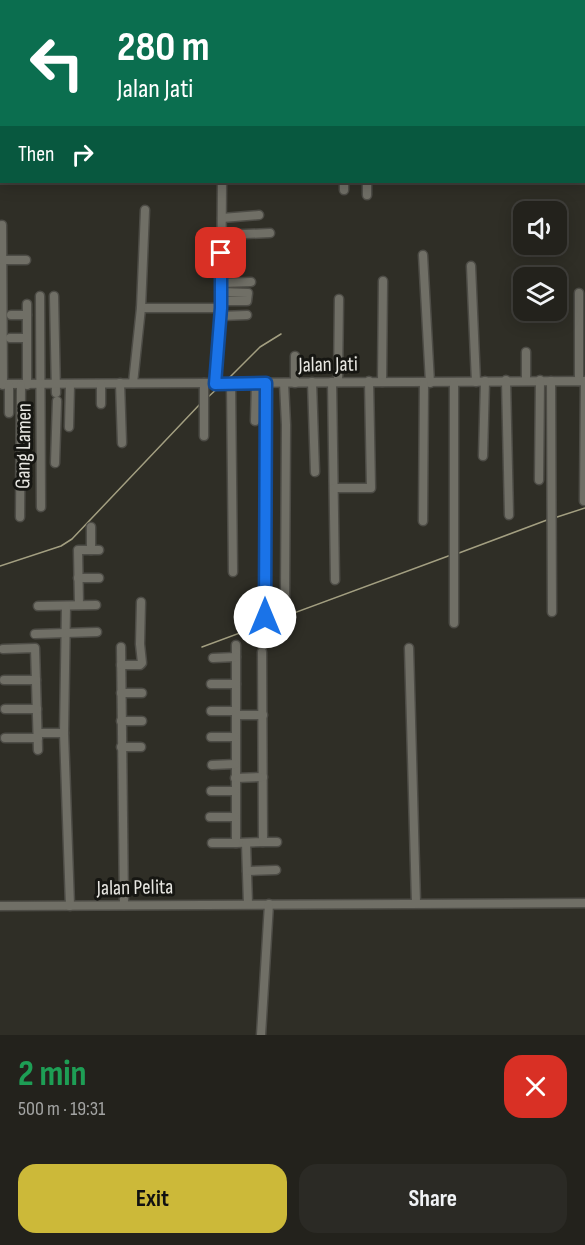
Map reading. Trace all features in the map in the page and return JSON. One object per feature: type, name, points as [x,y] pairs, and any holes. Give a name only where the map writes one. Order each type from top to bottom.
[{"type":"street","points":[[222,183],[223,384],[233,572]]},
{"type":"street","points":[[367,183],[367,195]]},
{"type":"street","points":[[133,383],[141,308],[145,210]]},
{"type":"street","points":[[222,218],[259,215]]},
{"type":"street","points":[[2,225],[4,385],[9,413]]},
{"type":"street","points":[[221,235],[270,233]]},
{"type":"street","points":[[423,255],[427,383],[423,521]]},
{"type":"street","points":[[3,260],[26,260]]},
{"type":"street","points":[[471,266],[483,456]]},
{"type":"street","points":[[382,281],[382,382]]},
{"type":"street","points":[[141,308],[221,300],[251,282]]},
{"type":"street","points":[[579,293],[584,501]]},
{"type":"street","name":"Gang Lamen","points":[[40,296],[42,385],[40,507]]},
{"type":"street","points":[[54,296],[55,463]]},
{"type":"street","points":[[335,580],[335,382],[339,299]]},
{"type":"street","points":[[221,300],[247,315]]},
{"type":"street","points":[[20,517],[27,304]]},
{"type":"street","points":[[11,315],[27,315]]},
{"type":"street","points":[[10,338],[26,338]]},
{"type":"street","points":[[526,352],[526,380]]},
{"type":"street","points":[[295,356],[295,382]]},
{"type":"street","points":[[506,380],[509,403],[509,515]]},
{"type":"street","points":[[539,480],[540,380]]},
{"type":"street","points":[[334,488],[371,488],[369,381]]},
{"type":"street","points":[[551,381],[552,612]]},
{"type":"street","name":"Jalan Jati","points":[[4,385],[42,385],[56,393],[70,385],[120,383],[205,387],[223,384],[284,382],[582,381]]},
{"type":"street","points":[[284,382],[285,597]]},
{"type":"street","points":[[312,382],[315,472]]},
{"type":"street","points":[[454,382],[454,623]]},
{"type":"street","points":[[120,383],[122,443]]},
{"type":"street","points":[[255,422],[256,383]]},
{"type":"street","points":[[265,617],[266,383]]},
{"type":"street","points":[[101,384],[101,404]]},
{"type":"street","points":[[69,427],[70,385]]},
{"type":"street","points":[[204,436],[205,387]]},
{"type":"street","points":[[79,605],[78,550],[95,550],[91,527]]},
{"type":"street","points":[[78,578],[99,578]]},
{"type":"street","points":[[121,665],[142,663],[141,602]]},
{"type":"street","points":[[38,606],[96,605]]},
{"type":"street","points":[[66,606],[64,733],[70,906]]},
{"type":"street","points":[[35,634],[97,632]]},
{"type":"street","points":[[236,645],[236,843]]},
{"type":"street","points":[[120,647],[124,905]]},
{"type":"street","points":[[3,649],[35,648],[38,750]]},
{"type":"street","points":[[409,648],[416,903]]},
{"type":"street","points":[[262,652],[263,842]]},
{"type":"street","points":[[213,658],[236,657]]},
{"type":"street","points":[[4,680],[36,680]]},
{"type":"street","points":[[211,684],[236,684]]},
{"type":"street","points":[[121,693],[142,693]]},
{"type":"street","points":[[5,709],[37,709]]},
{"type":"street","points":[[212,711],[263,715]]},
{"type":"street","points":[[121,721],[142,721]]},
{"type":"street","points":[[5,738],[64,733]]},
{"type":"street","points":[[211,737],[236,737]]},
{"type":"street","points":[[121,747],[141,747]]},
{"type":"street","points":[[212,765],[235,764]]},
{"type":"street","points":[[235,778],[263,777]]},
{"type":"street","points":[[211,791],[235,791]]},
{"type":"street","points":[[210,817],[235,817]]},
{"type":"street","points":[[212,843],[277,842]]},
{"type":"street","points":[[246,843],[248,904]]},
{"type":"street","points":[[247,871],[276,870]]},
{"type":"street","name":"Jalan Pelita","points":[[0,906],[585,903]]},
{"type":"street","points":[[261,1035],[269,904]]},
{"type":"waterway","points":[[227,380],[260,347],[281,334]]},
{"type":"waterway","points":[[207,398],[219,387]]},
{"type":"waterway","points":[[0,566],[61,546],[72,539],[201,403]]},
{"type":"waterway","points":[[554,518],[585,508]]},
{"type":"waterway","points":[[459,553],[547,520]]},
{"type":"waterway","points":[[202,647],[451,555]]},
{"type":"route","points":[[221,253],[221,308],[215,384],[266,383],[265,617]]}]
